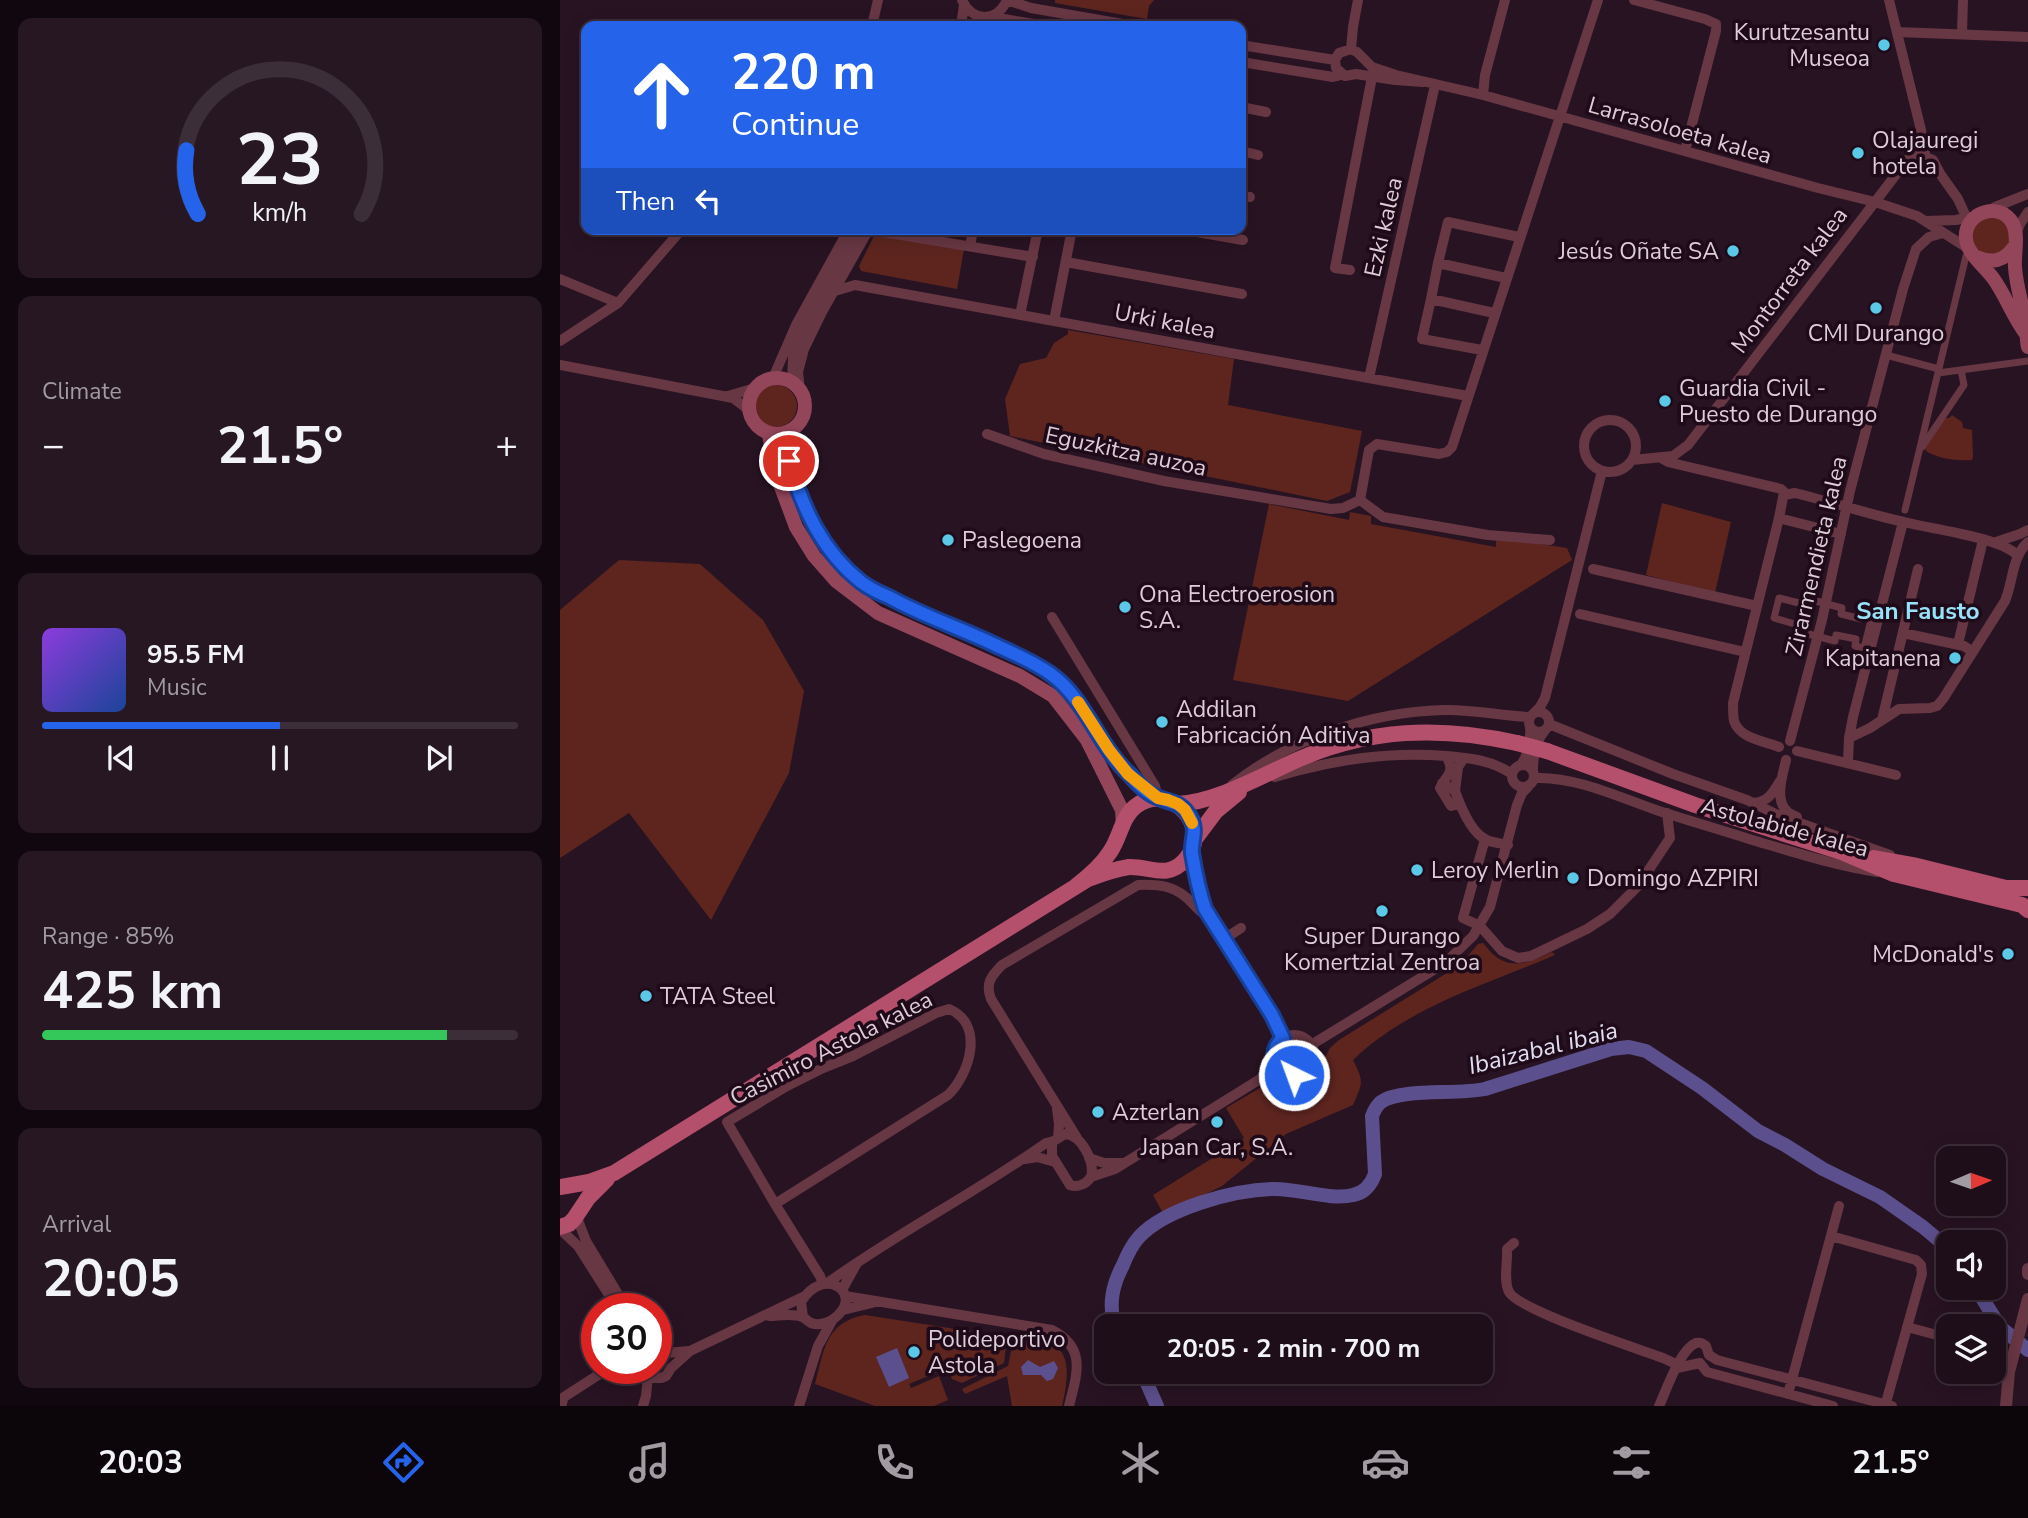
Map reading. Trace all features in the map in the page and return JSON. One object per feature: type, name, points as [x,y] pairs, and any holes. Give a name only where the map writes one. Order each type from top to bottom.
[{"type":"main road","points":[[2005,215],[2011,220],[2015,241],[2015,269],[2027,340],[2010,304],[1971,254],[1965,236],[1977,216],[2005,215]]},
{"type":"main road","points":[[1971,254],[1984,261],[1993,262],[2009,254],[2015,241]]},
{"type":"main road","points":[[773,378],[780,378],[796,386],[805,402],[804,415],[797,425],[781,434],[769,433],[758,427],[749,410],[755,388],[773,378]]},
{"type":"main road","points":[[787,432],[789,461],[799,494],[813,527],[837,559],[862,583],[1052,675],[1081,705],[1109,750],[1128,774],[1158,798]]},
{"type":"main road","points":[[769,433],[774,468],[796,527],[814,556],[836,581],[878,613],[1020,676],[1053,696],[1087,740],[1122,810],[1125,850],[1142,868]]},
{"type":"main road","points":[[1178,804],[1227,795],[1255,779],[1336,745],[1382,735],[1466,733],[1547,751],[1695,805],[1844,853],[1894,874],[2022,905],[2028,910]]},
{"type":"main road","points":[[562,1187],[589,1182],[614,1173],[1088,879],[1131,867],[1164,871],[1175,867],[1185,860],[1227,795]]},
{"type":"main road","points":[[1076,887],[1104,860],[1128,815],[1136,806],[1147,800],[1158,798],[1178,804],[1191,819],[1193,844]]},
{"type":"main road","points":[[1844,853],[1913,865],[2006,888],[2028,888]]},
{"type":"main road","points":[[560,1228],[569,1224],[614,1173]]},
{"type":"main road","points":[[562,1187],[571,1191],[576,1198],[577,1213]]},
{"type":"street","points":[[873,21],[878,0]]},
{"type":"street","points":[[988,19],[1001,11],[1007,0],[1031,8],[1094,21]]},
{"type":"street","points":[[1351,49],[1358,0]]},
{"type":"street","points":[[1483,95],[1485,75],[1505,0]]},
{"type":"street","points":[[1550,540],[1488,535],[1383,517],[1360,500],[1369,450],[1377,443],[1439,454],[1447,452],[1451,447],[1598,0]]},
{"type":"street","points":[[1634,0],[1716,24],[1685,151]]},
{"type":"street","points":[[1889,0],[1922,136],[1919,156],[1941,175],[1958,199],[1977,216]]},
{"type":"street","points":[[1962,33],[1963,0]]},
{"type":"street","points":[[963,2],[968,10],[988,19],[1016,21]]},
{"type":"street","points":[[961,21],[963,2]]},
{"type":"street","points":[[1897,32],[2028,37]]},
{"type":"street","points":[[1246,46],[1335,60]]},
{"type":"street","points":[[1341,75],[1335,60],[1339,53],[1351,49],[1372,67],[1423,82]]},
{"type":"street","points":[[1246,63],[1333,77],[1349,77],[1362,67],[1362,58]]},
{"type":"street","points":[[1356,74],[1423,82]]},
{"type":"street","points":[[1350,270],[1335,268],[1372,77]]},
{"type":"street","name":"Larrasoloeta kalea","points":[[1423,82],[1483,95],[1875,202],[1926,221]]},
{"type":"street","name":"Ezki kalea","points":[[1369,377],[1435,85]]},
{"type":"street","points":[[1246,108],[1266,112]]},
{"type":"street","points":[[1246,152],[1258,155]]},
{"type":"street","name":"Montorreta kalea","points":[[1632,460],[1677,454],[1694,438],[1908,159],[1919,156]]},
{"type":"street","points":[[1926,221],[1977,216],[2028,194]]},
{"type":"street","points":[[1958,199],[1977,216]]},
{"type":"street","points":[[2015,241],[2020,224],[2028,212]]},
{"type":"street","points":[[1905,510],[1971,254],[1926,221]]},
{"type":"street","points":[[1482,350],[1422,338],[1448,222],[1519,237]]},
{"type":"street","name":"Zirarmendieta kalea","points":[[1790,741],[1886,355],[1916,249],[1929,237],[1943,233]]},
{"type":"street","points":[[560,341],[618,303],[677,235]]},
{"type":"street","points":[[773,378],[796,325],[846,235]]},
{"type":"street","points":[[796,386],[793,357],[800,337],[856,235]]},
{"type":"street","points":[[796,386],[804,349],[866,235]]},
{"type":"street","points":[[901,235],[1033,257]]},
{"type":"street","points":[[971,241],[972,235]]},
{"type":"street","points":[[1020,315],[1037,235]]},
{"type":"street","points":[[1054,321],[1071,235]]},
{"type":"street","points":[[1214,235],[1242,240]]},
{"type":"street","points":[[1066,262],[1242,293]]},
{"type":"street","points":[[1438,262],[1506,278]]},
{"type":"street","points":[[835,291],[855,285],[847,270]]},
{"type":"street","points":[[560,279],[618,303]]},
{"type":"street","name":"Urki kalea","points":[[855,285],[1468,396]]},
{"type":"street","points":[[1431,299],[1494,313]]},
{"type":"street","points":[[1886,355],[1939,371],[2028,361]]},
{"type":"street","points":[[560,365],[727,396],[749,410]]},
{"type":"street","points":[[1919,451],[1964,386],[1961,370]]},
{"type":"street","points":[[727,396],[755,388]]},
{"type":"street","points":[[1610,419],[1626,424],[1632,430],[1637,446],[1632,460],[1619,471],[1602,471],[1589,462],[1584,446],[1585,438],[1594,424],[1610,419]]},
{"type":"street","name":"Eguzkitza auzoa","points":[[987,434],[1044,454],[1164,481],[1259,498],[1331,509],[1343,508],[1360,500]]},
{"type":"street","points":[[1637,446],[1668,462],[1781,489],[1784,496],[1733,704],[1734,721],[1740,730],[1752,738],[1779,747]]},
{"type":"street","points":[[1311,1045],[1445,962],[1474,936],[1490,907],[1517,805],[1532,778],[1533,759],[1539,737],[1547,723],[1545,700],[1548,686],[1602,471]]},
{"type":"street","points":[[1784,496],[1795,493],[1996,543],[2011,549],[2017,555]]},
{"type":"street","points":[[1779,518],[1841,534]]},
{"type":"street","points":[[1848,762],[1849,738],[1903,522]]},
{"type":"street","points":[[1996,543],[2028,530]]},
{"type":"street","points":[[1958,644],[1983,540]]},
{"type":"street","points":[[1849,738],[1899,709],[1930,709],[1937,706],[2005,601],[2017,555],[2028,542]]},
{"type":"street","points":[[1593,569],[1757,606]]},
{"type":"street","points":[[1882,720],[1918,569]]},
{"type":"street","points":[[1779,598],[1803,604],[1805,598],[1842,608],[1841,614],[1861,619],[1863,613],[1872,616],[1864,648],[1855,646],[1856,639],[1836,635],[1835,641],[1818,636],[1797,631],[1798,625],[1774,618],[1779,598]]},
{"type":"street","points":[[1580,614],[1745,652]]},
{"type":"street","points":[[1052,617],[1155,786],[1158,798]]},
{"type":"street","points":[[1903,633],[1958,644],[1972,652]]},
{"type":"street","points":[[1521,765],[1531,737],[1531,718],[1543,702],[1548,686]]},
{"type":"street","points":[[1227,795],[1243,776],[1305,742],[1333,730],[1375,718],[1444,710],[1531,718],[1541,711],[1547,723],[1780,816],[1913,865]]},
{"type":"street","points":[[1531,718],[1535,731],[1547,723]]},
{"type":"street","points":[[1790,741],[1796,745],[1797,751],[1793,758],[1786,760],[1780,755],[1779,747],[1781,743],[1790,741]]},
{"type":"street","points":[[1797,751],[1896,775]]},
{"type":"street","points":[[1227,795],[1271,778],[1330,762],[1388,755],[1446,756],[1490,762],[1513,778],[1521,788],[1532,778]]},
{"type":"street","points":[[1446,756],[1451,768],[1440,788],[1451,806],[1458,804]]},
{"type":"street","points":[[1464,758],[1458,767],[1455,791],[1458,804],[1475,831],[1485,839],[1508,845]]},
{"type":"street","name":"Astolabide kalea","points":[[1786,760],[1781,781],[1782,803],[1786,811],[1824,828],[1828,833]]},
{"type":"street","points":[[1517,805],[1513,778],[1515,768],[1527,765],[1532,778]]},
{"type":"street","name":"Astolabide kalea","points":[[1532,778],[1553,777],[1821,861],[1894,874]]},
{"type":"street","name":"Astolabide kalea","points":[[1753,803],[1772,795],[1781,781]]},
{"type":"street","points":[[1443,783],[1455,791]]},
{"type":"street","name":"Astolabide kalea","points":[[1480,926],[1502,951],[1518,958],[1531,956],[1587,929],[1610,914],[1638,886],[1670,838],[1667,813]]},
{"type":"street","points":[[1480,926],[1463,918],[1485,839]]},
{"type":"street","points":[[1193,844],[1199,891],[1208,914]]},
{"type":"street","points":[[1164,871],[1171,880],[1182,885],[1208,914],[1272,1015],[1283,1038]]},
{"type":"street","points":[[1091,1177],[1093,1168],[1089,1158],[991,999],[988,987],[990,978],[1002,965],[1138,885],[1160,884],[1179,891],[1202,914],[1208,914]]},
{"type":"street","points":[[1224,939],[1241,928]]},
{"type":"street","name":"Casimiro Astola kalea","points":[[775,1204],[948,1096],[957,1087],[964,1072],[971,1043],[966,1020],[958,1012],[950,1009],[936,1013],[787,1086],[727,1122],[775,1204],[814,1267],[821,1285]]},
{"type":"street","points":[[1295,1035],[1307,1040],[1311,1045],[1314,1058],[1307,1070],[1294,1075],[1277,1066],[1273,1054],[1278,1042],[1283,1038],[1295,1035]]},
{"type":"street","points":[[1056,1105],[1059,1124],[1051,1151],[1055,1162],[1072,1186],[1083,1184],[1091,1177],[1115,1169],[1277,1066]]},
{"type":"street","points":[[672,1367],[690,1351],[805,1296],[1046,1143],[1068,1134],[1077,1138]]},
{"type":"street","points":[[1021,1159],[1037,1157],[1055,1162]]},
{"type":"street","points":[[1089,1158],[1104,1163],[1124,1163]]},
{"type":"street","points":[[1788,1394],[1839,1206]]},
{"type":"street","points":[[577,1213],[586,1241],[617,1293]]},
{"type":"street","points":[[560,1228],[578,1246],[608,1293]]},
{"type":"street","points":[[1659,1406],[1683,1355],[1695,1344],[1701,1343],[1717,1360],[1888,1405],[1922,1274],[1921,1265],[1916,1260],[1831,1237]]},
{"type":"street","points":[[1514,1243],[1507,1249],[1506,1277],[1513,1297],[1551,1317],[1654,1354],[1677,1367],[1700,1363],[1706,1360],[1709,1354]]},
{"type":"street","points":[[843,1310],[844,1293],[858,1261]]},
{"type":"street","points":[[821,1285],[833,1284],[844,1293],[876,1302],[1059,1333],[1075,1350],[1076,1375],[1069,1406]]},
{"type":"street","points":[[803,1317],[801,1309],[805,1296]]},
{"type":"street","points":[[2006,1406],[2009,1371],[2028,1298]]},
{"type":"street","points":[[799,1406],[818,1346],[833,1320],[843,1310],[876,1302]]},
{"type":"street","points":[[765,1316],[803,1317],[812,1323],[833,1320]]},
{"type":"street","points":[[812,1323],[818,1346]]},
{"type":"street","points":[[1908,1326],[1936,1334]]},
{"type":"street","points":[[1690,1348],[1690,1357],[1694,1362],[1700,1363],[1707,1372],[1833,1406]]},
{"type":"street","points":[[672,1352],[690,1351]]},
{"type":"street","points":[[561,1406],[564,1397],[584,1384]]},
{"type":"shaded area","points":[[1055,0],[1154,0],[1149,6],[1147,19],[1055,3]]},
{"type":"shaded area","points":[[1991,217],[2004,223],[2010,236],[2004,249],[1991,255],[1978,249],[1972,236],[1978,223]]},
{"type":"shaded area","points":[[874,235],[964,249],[957,289],[861,271],[859,266]]},
{"type":"shaded area","points":[[1068,330],[1234,359],[1228,405],[1362,431],[1350,492],[1327,501],[1010,436],[1005,399],[1020,364],[1046,358],[1054,343],[1068,334]]},
{"type":"shaded area","points":[[776,385],[791,391],[797,406],[791,421],[776,427],[761,421],[755,406],[761,391]]},
{"type":"shaded area","points":[[1952,415],[1962,422],[1963,428],[1972,430],[1972,460],[1947,459],[1925,450],[1943,418]]},
{"type":"shaded area","points":[[1662,503],[1731,522],[1715,593],[1646,575]]},
{"type":"shaded area","points":[[1269,504],[1349,520],[1350,512],[1371,516],[1371,524],[1496,547],[1496,541],[1501,538],[1567,548],[1572,560],[1348,701],[1233,680]]},
{"type":"shaded area","points":[[619,560],[700,564],[763,620],[804,691],[789,773],[711,920],[629,813],[560,858],[560,610]]},
{"type":"shaded area","points":[[1483,943],[1494,955],[1508,963],[1523,963],[1552,952],[1555,955],[1449,998],[1398,1025],[1353,1060],[1361,1082],[1353,1105],[1286,1134],[1222,1186],[1164,1215],[1153,1195],[1244,1138],[1226,1108],[1265,1085],[1312,1078],[1330,1048],[1339,1040],[1447,973],[1478,944]]},
{"type":"shaded area","name":"Polideportivo Astola","points":[[865,1315],[1007,1337],[1004,1363],[962,1383],[952,1379],[945,1369],[909,1384],[911,1388],[939,1376],[948,1400],[934,1406],[875,1406],[815,1384],[824,1350],[834,1331],[842,1324]]},
{"type":"shaded area","points":[[1014,1337],[1048,1343],[1059,1349],[1067,1372],[1062,1406],[1012,1406],[1007,1376],[965,1394],[962,1389],[1008,1366]]},
{"type":"shaded area","points":[[897,1348],[909,1378],[889,1387],[876,1357]]},
{"type":"shaded area","points":[[1028,1360],[1040,1367],[1054,1361],[1058,1368],[1053,1379],[1047,1381],[1041,1375],[1023,1375],[1021,1367]]},
{"type":"waterway","name":"Ibaizabal ibaia","points":[[1112,1314],[1112,1295],[1116,1280],[1132,1247],[1139,1237],[1166,1217],[1221,1197],[1257,1190],[1282,1189],[1344,1196],[1357,1194],[1367,1188],[1375,1174],[1372,1116],[1381,1102],[1415,1093],[1485,1089],[1611,1049],[1629,1047],[1646,1051],[1702,1088],[1758,1131],[1823,1169],[1880,1197],[1936,1238]]},
{"type":"waterway","name":"Ibaizabal ibaia","points":[[1983,1300],[2000,1327],[2028,1350]]},
{"type":"waterway","name":"Ibaizabal ibaia","points":[[1147,1384],[1157,1406]]},
{"type":"slow traffic","points":[[1078,702],[1128,774],[1158,798],[1178,804],[1192,823]]},
{"type":"place","name":"Kurutzesantu Museoa","points":[[1884,45]]},
{"type":"place","name":"Olajauregi hotela","points":[[1858,153]]},
{"type":"place","name":"Jesús Oñate SA","points":[[1733,251]]},
{"type":"place","name":"CMI Durango","points":[[1876,308]]},
{"type":"place","name":"Guardia Civil - Puesto de Durango","points":[[1665,401]]},
{"type":"place","name":"Paslegoena","points":[[948,540]]},
{"type":"place","name":"Ona Electroerosion S.A.","points":[[1125,607]]},
{"type":"place","name":"Kapitanena","points":[[1955,658]]},
{"type":"place","name":"Addilan Fabricación Aditiva","points":[[1162,722]]},
{"type":"place","name":"Leroy Merlin","points":[[1417,870]]},
{"type":"place","name":"Domingo AZPIRI","points":[[1573,878]]},
{"type":"place","name":"Super Durango Komertzial Zentroa","points":[[1382,911]]},
{"type":"place","name":"McDonald's","points":[[2008,954]]},
{"type":"place","name":"TATA Steel","points":[[646,996]]},
{"type":"place","name":"Azterlan","points":[[1098,1112]]},
{"type":"place","name":"Japan Car, S.A.","points":[[1217,1122]]},
{"type":"place","name":"Polideportivo Astola","points":[[914,1352]]},
{"type":"district","name":"San Fausto","points":[[1918,611]]},
{"type":"route","points":[[789,461],[813,527],[837,559],[862,583],[1052,675],[1081,705],[1109,750],[1128,774],[1158,798],[1178,804],[1185,810],[1194,829],[1192,850],[1205,909],[1272,1015],[1283,1038],[1278,1042],[1273,1054],[1277,1066],[1281,1071],[1294,1075]]}]
